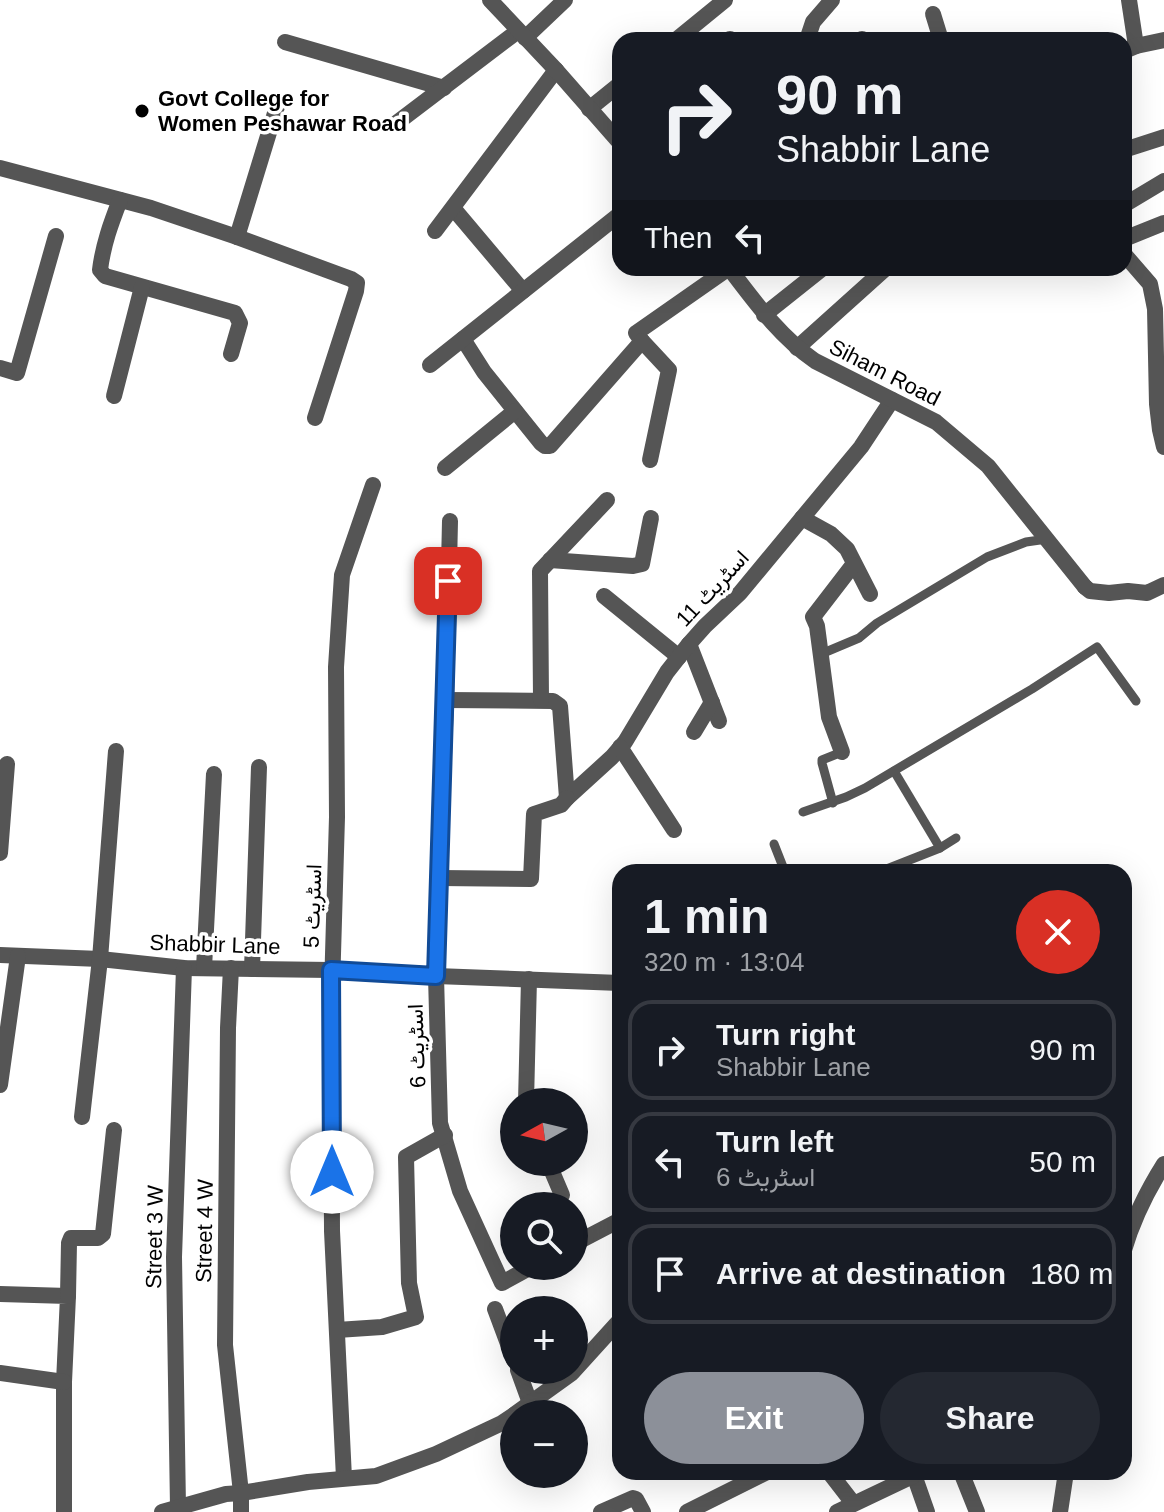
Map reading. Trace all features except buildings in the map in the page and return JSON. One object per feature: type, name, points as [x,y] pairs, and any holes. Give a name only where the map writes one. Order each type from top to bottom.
[{"type":"street","points":[[490,0],[612,134]]},
{"type":"street","points":[[394,125],[522,35],[565,0]]},
{"type":"street","points":[[686,32],[725,0]]},
{"type":"street","points":[[810,32],[813,22],[832,0]]},
{"type":"street","points":[[1129,0],[1130,32]]},
{"type":"street","points":[[933,14],[939,32]]},
{"type":"street","points":[[1132,48],[1164,40]]},
{"type":"street","points":[[285,42],[444,88]]},
{"type":"street","points":[[435,231],[556,70]]},
{"type":"street","points":[[589,109],[612,90]]},
{"type":"street","points":[[237,237],[279,100]]},
{"type":"street","points":[[1132,147],[1164,137]]},
{"type":"street","points":[[0,168],[151,208],[357,283],[315,418]]},
{"type":"street","points":[[1132,200],[1164,181]]},
{"type":"street","points":[[120,200],[109,229],[100,270],[105,276],[235,313],[240,323],[231,354]]},
{"type":"street","points":[[453,208],[523,291]]},
{"type":"street","points":[[430,365],[612,220]]},
{"type":"street","points":[[1132,236],[1164,223]]},
{"type":"street","points":[[0,368],[17,373],[56,236]]},
{"type":"street","points":[[1132,263],[1150,284],[1155,309],[1157,404],[1164,447]]},
{"type":"street","points":[[1146,279],[1163,275]]},
{"type":"street","points":[[650,460],[669,370],[636,333],[718,276]]},
{"type":"street","name":"Siham Road","points":[[735,276],[764,315],[797,348],[815,361],[936,422],[988,466],[1090,591],[1147,593],[1164,585]]},
{"type":"street","points":[[764,315],[813,276]]},
{"type":"street","points":[[797,348],[877,276]]},
{"type":"street","points":[[114,396],[142,287]]},
{"type":"street","points":[[463,339],[484,372],[545,446],[550,446],[642,341]]},
{"type":"street","name":"اسٹریٹ 11","points":[[440,878],[531,879],[534,814],[561,805],[566,795],[612,757],[684,650],[740,593],[861,447],[892,400]]},
{"type":"street","points":[[445,468],[515,411]]},
{"type":"street","name":"اسٹریٹ 5","points":[[344,1478],[332,1231],[331,970],[337,817],[336,667],[342,575],[373,485]]},
{"type":"street","points":[[541,700],[540,571],[607,500]]},
{"type":"street","points":[[550,560],[642,564],[651,518]]},
{"type":"street","points":[[802,518],[831,534],[847,549],[870,594]]},
{"type":"street","name":"اسٹریٹ 6","points":[[450,521],[436,976],[440,1123],[460,1191],[500,1279]]},
{"type":"street","points":[[842,752],[829,717],[817,626],[813,617],[853,565]]},
{"type":"street","points":[[604,596],[684,650],[719,721]]},
{"type":"street","points":[[446,700],[541,700],[553,701],[560,706],[566,795]]},
{"type":"street","points":[[694,732],[712,702]]},
{"type":"street","points":[[620,747],[674,830]]},
{"type":"street","points":[[82,1117],[100,959],[116,751]]},
{"type":"street","points":[[0,853],[7,764]]},
{"type":"street","points":[[252,969],[259,767]]},
{"type":"street","points":[[204,968],[214,774]]},
{"type":"street","name":"Shabbir Lane","points":[[0,955],[100,959],[184,968],[331,970],[612,983]]},
{"type":"street","points":[[0,1085],[18,956]]},
{"type":"street","name":"Street 3 W","points":[[170,1510],[174,1257],[184,968]]},
{"type":"street","name":"Street 4 W","points":[[231,968],[225,1345],[241,1512]]},
{"type":"street","points":[[526,1088],[529,979]]},
{"type":"street","points":[[64,1512],[64,1382],[69,1243],[71,1238],[98,1238],[103,1234],[114,1130]]},
{"type":"street","points":[[337,1330],[382,1327],[416,1317],[409,1283],[406,1157],[445,1135]]},
{"type":"street","points":[[1132,1225],[1164,1164]]},
{"type":"street","points":[[588,1237],[612,1224]]},
{"type":"street","points":[[0,1294],[68,1296]]},
{"type":"street","points":[[495,1309],[500,1322]]},
{"type":"street","points":[[535,1400],[572,1373],[612,1329]]},
{"type":"street","points":[[0,1373],[64,1382]]},
{"type":"street","points":[[170,1510],[226,1494],[376,1476],[436,1454],[500,1424]]},
{"type":"street","points":[[687,1512],[751,1480]]},
{"type":"street","points":[[835,1480],[853,1503]]},
{"type":"street","points":[[837,1512],[904,1480]]},
{"type":"street","points":[[919,1480],[927,1512]]},
{"type":"street","points":[[964,1480],[977,1512]]},
{"type":"street","points":[[1060,1512],[1065,1480]]},
{"type":"street","points":[[601,1512],[633,1498],[643,1512]]},
{"type":"lane","points":[[821,654],[859,638],[877,623],[987,557],[1026,542],[1047,539]]},
{"type":"lane","points":[[803,812],[833,803],[865,788],[1097,647],[1136,701]]},
{"type":"lane","points":[[833,803],[822,760],[842,752]]},
{"type":"lane","points":[[894,771],[940,848]]},
{"type":"lane","points":[[899,864],[940,848],[956,838]]},
{"type":"lane","points":[[774,844],[782,864]]},
{"type":"place","name":"Govt College for Women Peshawar Road","points":[[142,111]]},
{"type":"route","points":[[332,1172],[331,970],[436,976],[448,581]]}]
